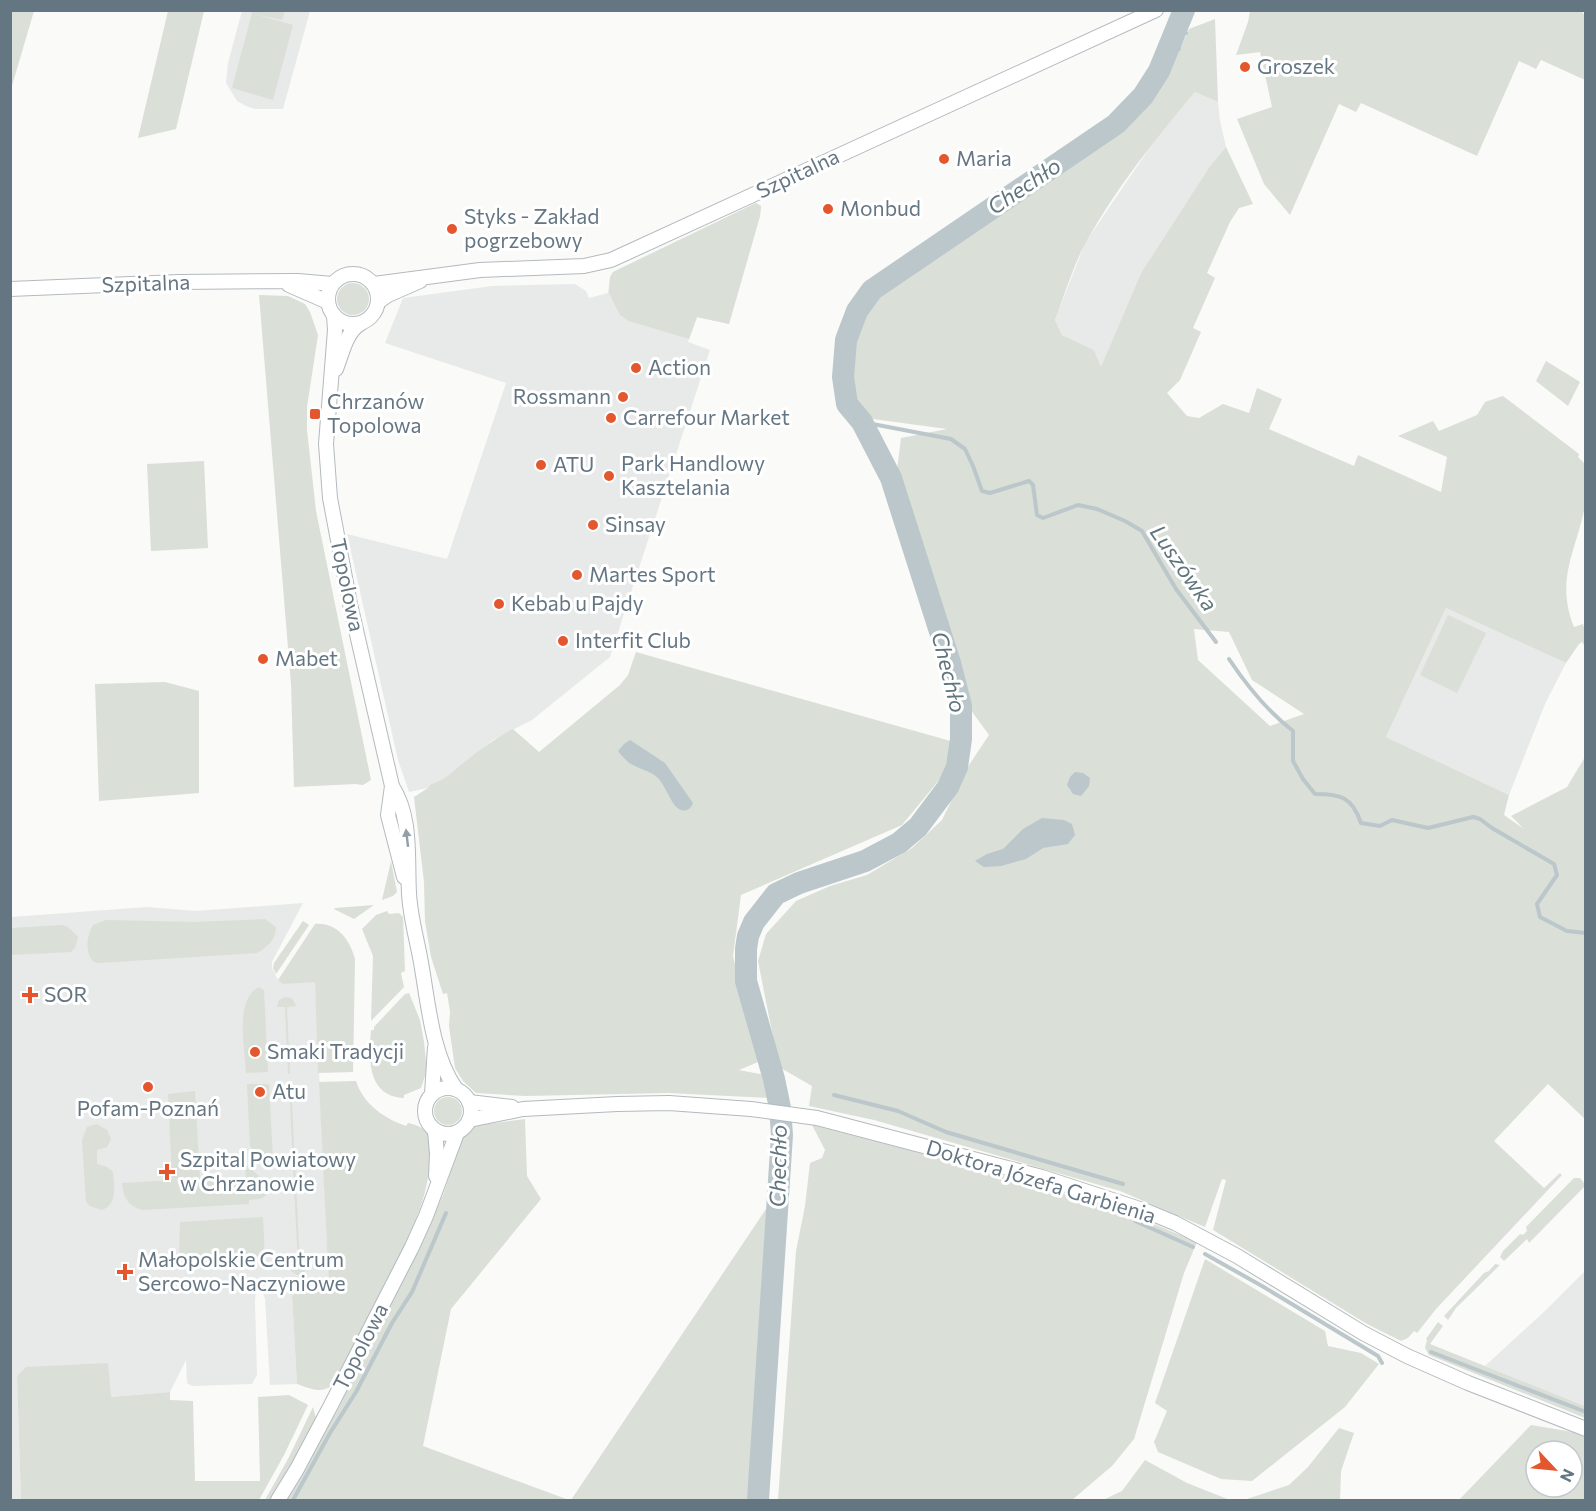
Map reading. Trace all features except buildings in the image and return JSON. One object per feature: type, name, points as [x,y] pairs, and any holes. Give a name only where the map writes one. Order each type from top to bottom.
[{"type":"main road","name":"Szpitalna","points":[[374,284],[480,270],[584,266],[611,260],[1156,10]]},
{"type":"main road","points":[[357,274],[366,277],[374,284],[378,292],[378,302],[372,315],[360,324],[342,322],[334,316],[328,302],[328,293],[332,284],[341,276],[357,274]]},
{"type":"main road","name":"Szpitalna","points":[[378,302],[424,279]]},
{"type":"main road","name":"Szpitalna","points":[[10,289],[179,282],[298,281],[332,284]]},
{"type":"main road","name":"Szpitalna","points":[[281,282],[328,302]]},
{"type":"main road","name":"Topolowa","points":[[334,316],[326,444],[330,498],[350,604],[392,786],[401,800],[404,812],[409,894],[435,1039],[450,1080],[456,1089]]},
{"type":"main road","name":"Topolowa","points":[[331,382],[349,334],[356,325],[360,324]]},
{"type":"main road","name":"Topolowa","points":[[432,1094],[435,1039]]},
{"type":"main road","points":[[448,1088],[456,1089],[466,1096],[469,1102],[471,1108],[469,1120],[457,1133],[446,1134],[435,1131],[426,1120],[426,1104],[432,1094],[448,1088]]},
{"type":"main road","name":"Doktora Józefa Garbienia","points":[[469,1102],[523,1109]]},
{"type":"main road","name":"Doktora Józefa Garbienia","points":[[469,1120],[523,1109],[669,1103],[751,1109],[802,1116],[1042,1177],[1146,1211],[1175,1223],[1237,1256],[1363,1333],[1407,1356],[1468,1383],[1586,1429]]},
{"type":"main road","name":"Topolowa","points":[[435,1131],[437,1154],[435,1190]]},
{"type":"main road","name":"Topolowa","points":[[278,1500],[325,1417],[412,1247],[457,1133]]},
{"type":"shaded area","points":[[1581,10],[1585,16],[1585,80],[1541,60],[1536,69],[1519,61],[1477,156],[1361,103],[1356,112],[1339,104],[1290,215],[1264,184],[1237,119],[1272,107],[1260,52],[1236,55],[1250,11]]},
{"type":"shaded area","points":[[10,11],[34,11],[11,89]]},
{"type":"shaded area","points":[[168,11],[204,11],[176,129],[138,138]]},
{"type":"shaded area","points":[[242,11],[310,11],[283,109],[255,109],[246,106],[237,101],[226,83],[228,63]]},
{"type":"shaded area","points":[[251,11],[285,11],[282,20],[254,14],[293,25],[273,100],[232,88]]},
{"type":"shaded area","points":[[1215,19],[1218,102],[1195,92],[1110,202],[1086,242],[1069,280],[1055,320],[1062,335],[1094,350],[1101,367],[1141,273],[1210,166],[1226,147],[1253,204],[1239,208],[1230,222],[1207,273],[1215,278],[1193,328],[1201,332],[1180,380],[1167,393],[1187,416],[1199,418],[1223,404],[1249,413],[1257,388],[1282,399],[1269,429],[1354,466],[1358,455],[1441,492],[1447,457],[1398,436],[1433,421],[1439,431],[1477,415],[1485,402],[1503,396],[1579,454],[1578,457],[1585,464],[1586,501],[1569,566],[1566,594],[1574,627],[1583,624],[1585,644],[1582,642],[1579,644],[1566,663],[1446,608],[1386,737],[1509,795],[1504,815],[1524,829],[1511,816],[1567,787],[1585,757],[1585,1119],[1548,1084],[1494,1141],[1544,1188],[1560,1173],[1562,1175],[1436,1309],[1417,1333],[1414,1331],[1408,1338],[1401,1341],[1367,1324],[1213,1230],[1226,1180],[1222,1179],[1205,1227],[1120,1191],[874,1120],[809,1106],[812,1086],[779,1067],[758,961],[766,934],[796,901],[830,886],[867,875],[912,848],[942,820],[969,765],[989,735],[973,713],[961,690],[930,571],[896,478],[901,438],[947,429],[873,419],[869,422],[861,417],[851,399],[846,376],[846,354],[859,314],[880,288],[888,291],[1129,120],[1165,78],[1189,29]],"holes":[[[1194,629],[1229,632],[1252,680],[1304,714],[1270,726],[1198,660]]]},
{"type":"shaded area","points":[[1195,92],[1218,102],[1226,147],[1210,166],[1141,273],[1101,368],[1094,350],[1062,335],[1055,320],[1085,243],[1157,137]]},
{"type":"shaded area","points":[[756,203],[761,206],[760,216],[729,324],[697,317],[688,342],[710,350],[610,657],[532,720],[493,740],[440,781],[431,784],[428,788],[409,792],[398,760],[347,534],[447,559],[506,383],[385,343],[403,298],[492,286],[575,284],[586,291],[589,298],[608,293],[613,272]]},
{"type":"shaded area","points":[[756,203],[761,206],[760,216],[729,324],[697,317],[689,339],[629,321],[620,315],[609,293],[610,277],[613,272]]},
{"type":"shaded area","points":[[353,283],[364,288],[369,299],[364,310],[353,315],[342,310],[337,299],[342,288]]},
{"type":"shaded area","points":[[259,295],[288,296],[305,304],[318,335],[307,407],[307,430],[316,511],[371,780],[363,785],[294,787],[291,684]]},
{"type":"shaded area","points":[[1546,361],[1580,382],[1568,406],[1536,381]]},
{"type":"shaded area","points":[[204,461],[208,548],[151,551],[147,464]]},
{"type":"shaded area","points":[[1446,608],[1566,663],[1545,704],[1509,795],[1386,737]]},
{"type":"shaded area","points":[[1448,615],[1486,633],[1457,693],[1420,675]]},
{"type":"shaded area","points":[[636,652],[954,742],[949,768],[902,825],[741,895],[733,956],[758,1062],[739,1070],[766,1075],[771,1098],[668,1093],[525,1096],[476,1093],[463,1081],[455,1068],[447,993],[443,994],[431,957],[425,921],[424,882],[414,797],[513,729],[539,752],[620,685],[628,675]]},
{"type":"shaded area","points":[[165,682],[199,691],[199,793],[99,801],[95,684]]},
{"type":"shaded area","points":[[630,740],[665,763],[693,803],[689,809],[683,811],[676,807],[658,778],[628,762],[620,754],[618,751]]},
{"type":"shaded area","points":[[1075,772],[1083,773],[1090,778],[1089,786],[1081,796],[1073,794],[1067,785]]},
{"type":"shaded area","points":[[1042,818],[1064,820],[1072,824],[1075,835],[1068,844],[1043,848],[1026,859],[1001,866],[984,867],[975,861],[1003,849],[1023,829]]},
{"type":"shaded area","points":[[391,861],[397,892],[382,900]]},
{"type":"shaded area","name":"Szpital Powiatowy w Chrzanowie","points":[[303,903],[272,962],[272,968],[278,980],[315,982],[329,1289],[298,1291],[292,1296],[297,1384],[270,1385],[265,1299],[257,1277],[255,1302],[257,1375],[252,1384],[192,1386],[187,1383],[186,1360],[170,1392],[111,1397],[17,1376],[21,1500],[11,1500],[11,917],[147,907],[196,911]]},
{"type":"shaded area","points":[[374,905],[354,919],[334,909],[335,908]]},
{"type":"shaded area","points":[[387,911],[389,914],[399,913],[403,917],[405,971],[401,973],[404,987],[371,1021],[373,956],[362,929],[376,915]]},
{"type":"shaded area","points":[[265,919],[276,927],[276,932],[270,943],[257,953],[99,963],[94,962],[88,949],[89,934],[93,925],[106,920],[194,922]]},
{"type":"shaded area","points":[[303,921],[309,925],[276,974],[273,968],[274,963]]},
{"type":"shaded area","points":[[315,924],[323,924],[336,929],[350,945],[355,959],[353,1072],[318,1073],[315,982],[283,984],[278,980]]},
{"type":"shaded area","points":[[62,925],[68,927],[78,937],[75,948],[71,952],[11,955],[11,928]]},
{"type":"shaded area","points":[[259,987],[264,990],[268,1072],[246,1073],[243,1038],[244,1013],[251,993]]},
{"type":"shaded area","points":[[409,993],[420,1020],[427,1070],[421,1088],[404,1095],[404,1098],[392,1096],[376,1083],[372,1073],[370,1041],[371,1030],[374,1030],[374,1027],[405,994]]},
{"type":"shaded area","points":[[285,997],[292,998],[296,1006],[287,1007],[290,1074],[288,1074],[285,1007],[277,1007],[279,1000]]},
{"type":"shaded area","points":[[356,1081],[369,1104],[383,1115],[406,1126],[408,1123],[424,1129],[431,1144],[429,1174],[415,1223],[353,1348],[333,1385],[316,1390],[297,1384],[292,1296],[298,1291],[329,1289],[319,1082]]},
{"type":"shaded area","points":[[289,1083],[291,1083],[300,1265],[307,1265],[304,1273],[297,1275],[291,1271],[290,1266],[298,1266]]},
{"type":"shaded area","points":[[247,1084],[269,1084],[273,1161],[270,1164],[266,1164],[250,1146]]},
{"type":"shaded area","points":[[195,1091],[200,1181],[246,1179],[245,1164],[267,1183],[269,1191],[263,1198],[249,1200],[249,1204],[142,1210],[133,1206],[127,1200],[122,1183],[172,1180],[168,1094]]},
{"type":"shaded area","points":[[448,1097],[458,1101],[462,1111],[458,1121],[448,1125],[438,1121],[434,1111],[438,1101]]},
{"type":"shaded area","points":[[525,1119],[527,1176],[541,1199],[451,1309],[423,1446],[569,1500],[286,1500],[337,1411],[419,1249],[443,1195],[462,1139],[472,1128],[480,1125]]},
{"type":"shaded area","points":[[97,1124],[107,1130],[111,1139],[107,1147],[97,1150],[97,1164],[113,1172],[114,1183],[111,1204],[102,1210],[86,1202],[82,1140],[87,1127]]},
{"type":"shaded area","points":[[812,1125],[959,1163],[1123,1211],[1197,1242],[1184,1273],[1134,1439],[1112,1466],[1072,1500],[778,1500],[796,1251],[805,1206],[810,1163],[822,1158],[825,1150]]},
{"type":"shaded area","points":[[1574,1178],[1580,1178],[1584,1187],[1529,1243],[1527,1239],[1504,1261],[1500,1257],[1503,1251],[1520,1234],[1523,1235],[1527,1231],[1526,1227]]},
{"type":"shaded area","points":[[768,1206],[748,1500],[571,1500]]},
{"type":"shaded area","points":[[263,1217],[265,1262],[179,1262],[180,1222]]},
{"type":"shaded area","points":[[1205,1259],[1325,1331],[1328,1346],[1361,1353],[1379,1364],[1345,1407],[1252,1481],[1221,1479],[1158,1452],[1154,1442],[1167,1411],[1155,1403]]},
{"type":"shaded area","points":[[1495,1264],[1500,1265],[1456,1308],[1448,1320],[1444,1316]]},
{"type":"shaded area","points":[[1585,1271],[1585,1406],[1485,1366],[1546,1310]]},
{"type":"shaded area","points":[[1438,1322],[1443,1326],[1430,1344],[1585,1406],[1585,1418],[1429,1355],[1425,1348],[1426,1339]]},
{"type":"shaded area","points":[[108,1363],[111,1397],[170,1392],[170,1400],[193,1401],[195,1481],[260,1481],[258,1397],[289,1395],[308,1405],[259,1500],[21,1500],[17,1376],[26,1367]]},
{"type":"shaded area","points":[[313,1407],[315,1423],[271,1500],[265,1500],[289,1457]]},
{"type":"shaded area","points":[[1531,1425],[1573,1432],[1585,1437],[1585,1500],[1459,1500]]},
{"type":"shaded area","points":[[1339,1428],[1354,1433],[1341,1471],[1340,1500],[1244,1500],[1289,1485],[1308,1467]]},
{"type":"shaded area","points":[[1145,1460],[1187,1483],[1230,1500],[1103,1500],[1122,1491]]},
{"type":"waterway","name":"Chechło","points":[[758,1500],[782,1135],[780,1108],[774,1079],[746,981],[748,936],[754,922],[776,894],[799,883],[865,861],[899,843],[918,827],[948,787],[957,767],[961,739],[961,706],[950,663],[891,478],[862,422],[847,404],[843,377],[846,340],[857,311],[872,290],[1116,124],[1143,96],[1159,71],[1184,10]]},
{"type":"waterway","points":[[1177,29],[1186,33]]},
{"type":"waterway","points":[[1171,46],[1179,49]]},
{"type":"waterway","name":"Luszówka","points":[[862,422],[951,439],[965,449],[982,491],[990,493],[1029,481],[1033,485],[1037,515],[1043,518],[1078,505],[1097,509],[1142,531],[1176,589],[1216,642]]},
{"type":"waterway","name":"Luszówka","points":[[1229,659],[1258,698],[1293,731],[1293,761],[1315,794],[1339,796],[1354,808],[1361,823],[1380,826],[1392,820],[1428,828],[1473,817],[1480,819],[1554,864],[1557,875],[1537,904],[1540,917],[1567,931],[1586,933]]},
{"type":"waterway","name":"Chechło","points":[[768,1080],[774,1079],[782,1082]]},
{"type":"waterway","points":[[834,1095],[898,1111],[946,1132],[1123,1184]]},
{"type":"waterway","points":[[293,1500],[356,1392],[392,1323],[412,1292],[446,1213]]},
{"type":"waterway","points":[[1135,1221],[1193,1247]]},
{"type":"waterway","points":[[1205,1254],[1378,1356],[1382,1363]]},
{"type":"waterway","points":[[1431,1352],[1586,1412]]},
{"type":"place","name":"Groszek","points":[[1245,67]]},
{"type":"place","name":"Maria","points":[[944,159]]},
{"type":"place","name":"Monbud","points":[[828,209]]},
{"type":"place","name":"Styks - Zakład pogrzebowy","points":[[452,229]]},
{"type":"place","name":"Action","points":[[636,368]]},
{"type":"place","name":"Rossmann","points":[[623,397]]},
{"type":"place","name":"Chrzanów Topolowa","points":[[315,414]]},
{"type":"place","name":"Carrefour Market","points":[[611,418]]},
{"type":"place","name":"ATU","points":[[541,465]]},
{"type":"place","name":"Park Handlowy Kasztelania","points":[[609,476]]},
{"type":"place","name":"Sinsay","points":[[593,525]]},
{"type":"place","name":"Martes Sport","points":[[577,575]]},
{"type":"place","name":"Kebab u Pajdy","points":[[499,604]]},
{"type":"place","name":"Interfit Club","points":[[563,641]]},
{"type":"place","name":"Mabet","points":[[263,659]]},
{"type":"place","name":"SOR","points":[[30,995]]},
{"type":"place","name":"Smaki Tradycji","points":[[255,1052]]},
{"type":"place","name":"Pofam-Poznań","points":[[148,1087]]},
{"type":"place","name":"Atu","points":[[260,1092]]},
{"type":"place","name":"Szpital Powiatowy w Chrzanowie","points":[[167,1172]]},
{"type":"place","name":"Małopolskie Centrum Sercowo-Naczyniowe","points":[[125,1272]]}]
